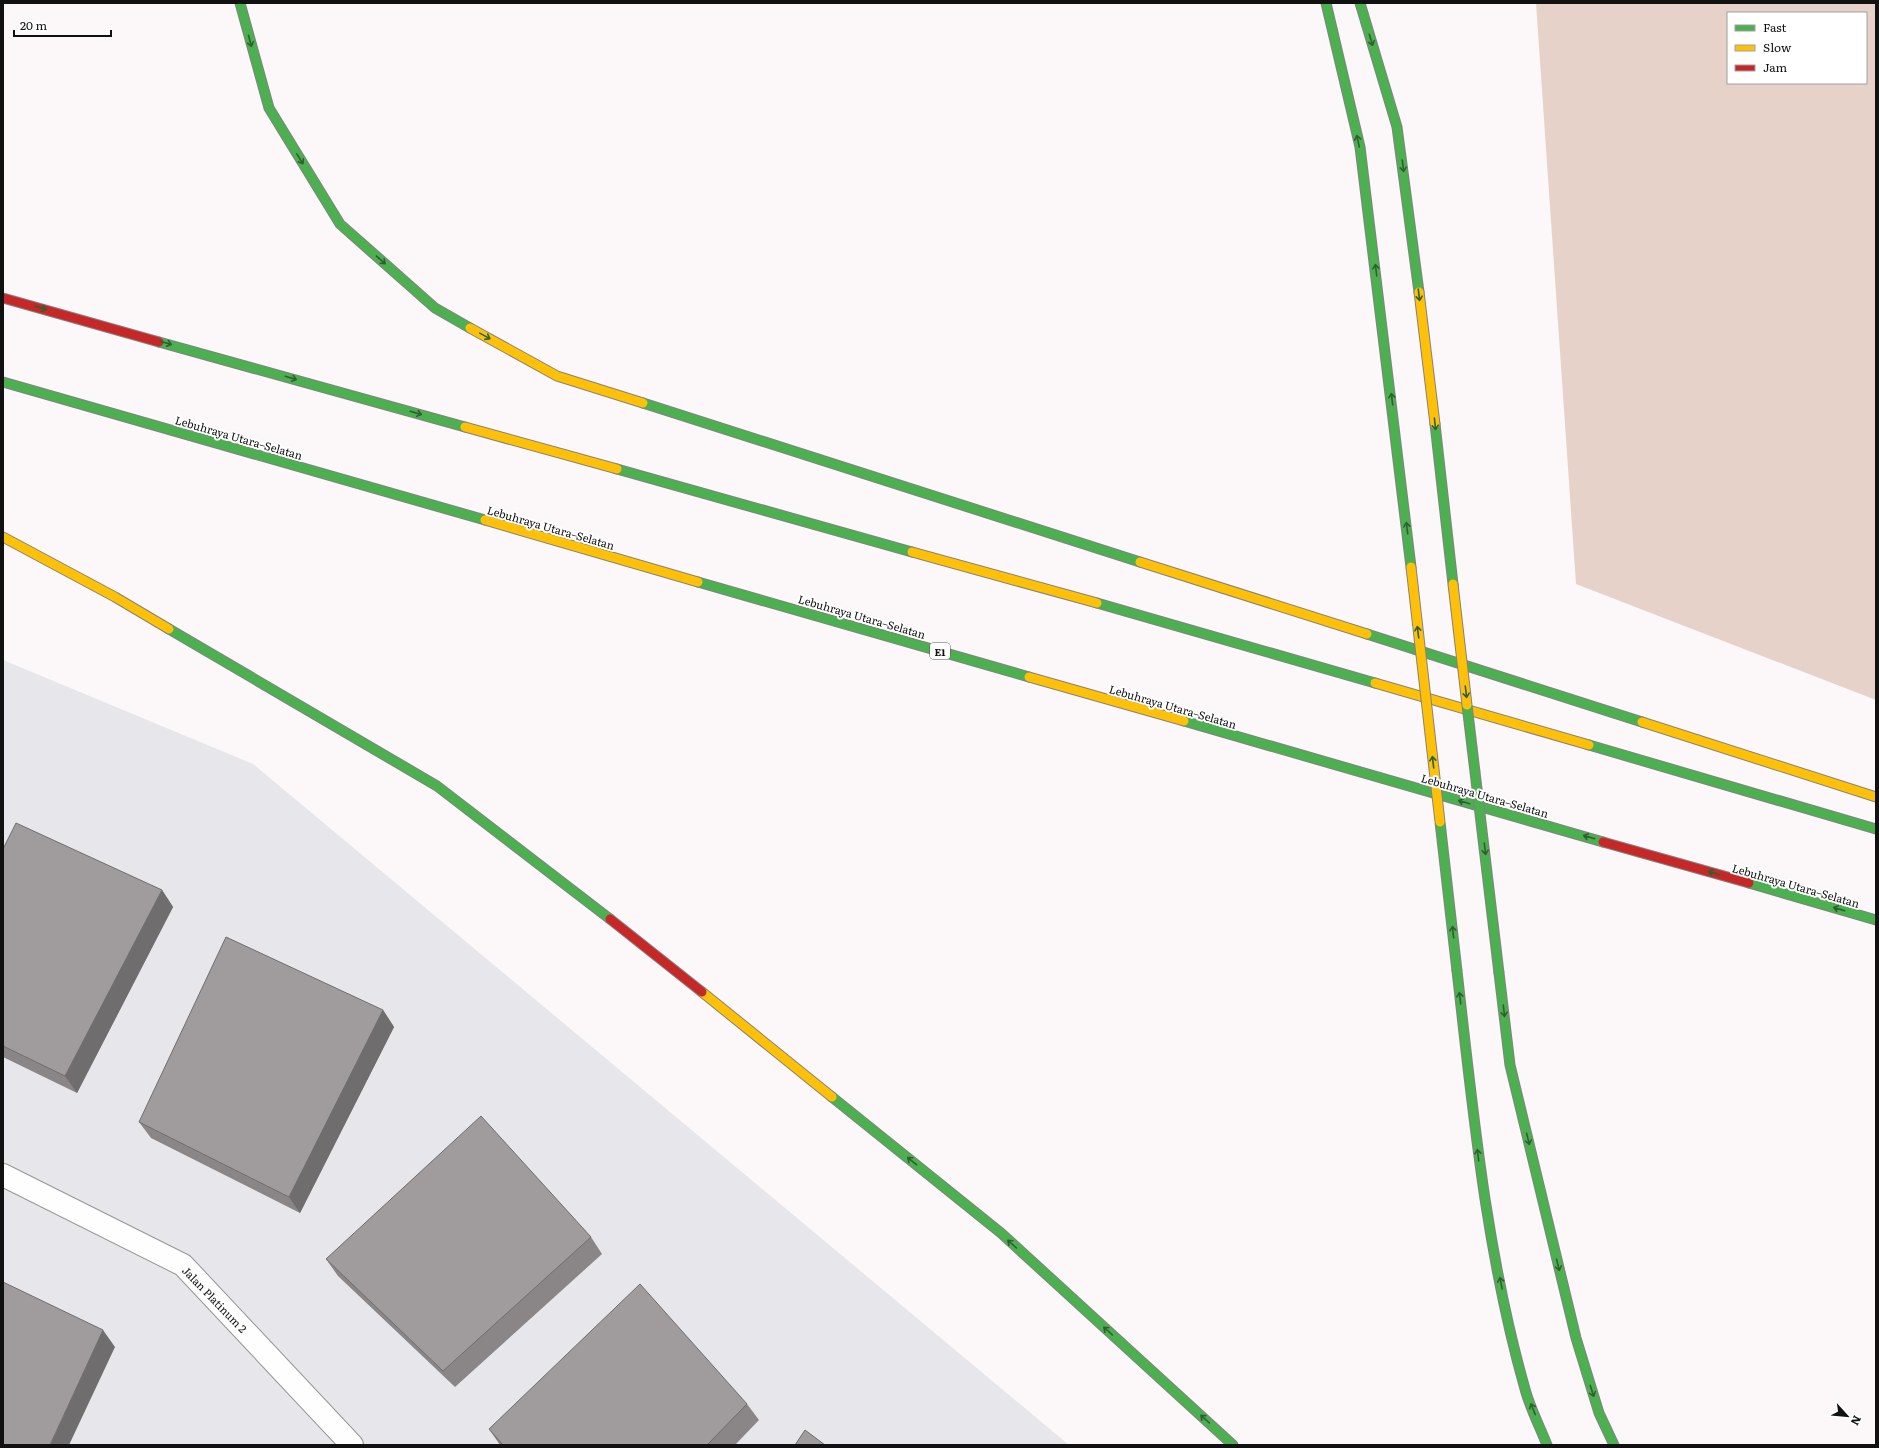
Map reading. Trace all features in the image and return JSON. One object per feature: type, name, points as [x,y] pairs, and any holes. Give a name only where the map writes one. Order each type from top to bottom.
[{"type":"highway","points":[[240,3],[269,108],[340,224],[435,308],[557,376],[1876,797]]},
{"type":"highway","points":[[1326,3],[1360,147],[1411,567],[1483,1193],[1502,1293],[1525,1390],[1547,1445]]},
{"type":"highway","points":[[1360,3],[1397,127],[1430,374],[1453,584],[1510,1065],[1574,1331],[1599,1413],[1614,1445]]},
{"type":"highway","points":[[3,298],[1200,632],[1876,829]]},
{"type":"highway","name":"Lebuhraya Utara–Selatan","points":[[3,382],[1876,920]]},
{"type":"highway","points":[[3,537],[115,597],[437,786],[571,887],[1001,1233],[1233,1445]]},
{"type":"street","name":"Jalan Platinum 2","points":[[3,1175],[183,1265],[352,1445]]},
{"type":"shaded area","points":[[1536,3],[1876,3],[1876,700],[1576,584]]},
{"type":"shaded area","points":[[3,660],[253,764],[1069,1445],[3,1445]]},
{"type":"building","points":[[16,823],[162,890],[65,1076],[3,1046],[3,849]]},
{"type":"building","points":[[226,937],[383,1010],[289,1197],[139,1122]]},
{"type":"building","points":[[481,1116],[591,1237],[443,1371],[326,1259]]},
{"type":"building","points":[[3,1282],[103,1330],[50,1445],[3,1445]]},
{"type":"building","points":[[640,1284],[747,1404],[707,1445],[503,1445],[489,1429]]},
{"type":"building","points":[[805,1430],[825,1445],[795,1445]]},
{"type":"traffic: fast","points":[[240,3],[269,108],[340,224],[435,308],[470,328]]},
{"type":"traffic: fast","points":[[1326,3],[1360,147],[1411,567]]},
{"type":"traffic: fast","points":[[1360,3],[1397,127],[1419,292]]},
{"type":"traffic: fast","points":[[159,342],[465,427]]},
{"type":"traffic: fast","points":[[3,382],[485,520]]},
{"type":"traffic: fast","points":[[643,403],[1140,562]]},
{"type":"traffic: fast","points":[[1435,424],[1453,584]]},
{"type":"traffic: fast","points":[[617,469],[912,552]]},
{"type":"traffic: fast","points":[[698,582],[1029,677]]},
{"type":"traffic: fast","points":[[1097,603],[1375,683]]},
{"type":"traffic: fast","points":[[169,629],[437,786],[610,919]]},
{"type":"traffic: fast","points":[[1367,634],[1642,722]]},
{"type":"traffic: fast","points":[[1467,705],[1499,973]]},
{"type":"traffic: fast","points":[[1184,721],[1603,842]]},
{"type":"traffic: fast","points":[[1589,745],[1876,829]]},
{"type":"traffic: fast","points":[[1440,822],[1457,971]]},
{"type":"traffic: fast","points":[[1749,883],[1876,920]]},
{"type":"traffic: fast","points":[[1457,971],[1482,1181],[1500,1286],[1527,1396],[1547,1445]]},
{"type":"traffic: fast","points":[[1499,973],[1510,1065],[1576,1338],[1599,1413],[1614,1445]]},
{"type":"traffic: fast","points":[[832,1097],[1001,1233],[1233,1445]]},
{"type":"traffic: slow","points":[[1419,292],[1435,424]]},
{"type":"traffic: slow","points":[[470,328],[557,376],[643,403]]},
{"type":"traffic: slow","points":[[465,427],[617,469]]},
{"type":"traffic: slow","points":[[485,520],[698,582]]},
{"type":"traffic: slow","points":[[3,537],[115,597],[169,629]]},
{"type":"traffic: slow","points":[[912,552],[1097,603]]},
{"type":"traffic: slow","points":[[1140,562],[1367,634]]},
{"type":"traffic: slow","points":[[1411,567],[1440,822]]},
{"type":"traffic: slow","points":[[1453,584],[1467,705]]},
{"type":"traffic: slow","points":[[1029,677],[1184,721]]},
{"type":"traffic: slow","points":[[1375,683],[1589,745]]},
{"type":"traffic: slow","points":[[1642,722],[1876,797]]},
{"type":"traffic: slow","points":[[702,992],[832,1097]]},
{"type":"traffic: jam","points":[[3,298],[159,342]]},
{"type":"traffic: jam","points":[[1603,842],[1749,883]]},
{"type":"traffic: jam","points":[[610,919],[702,992]]}]
